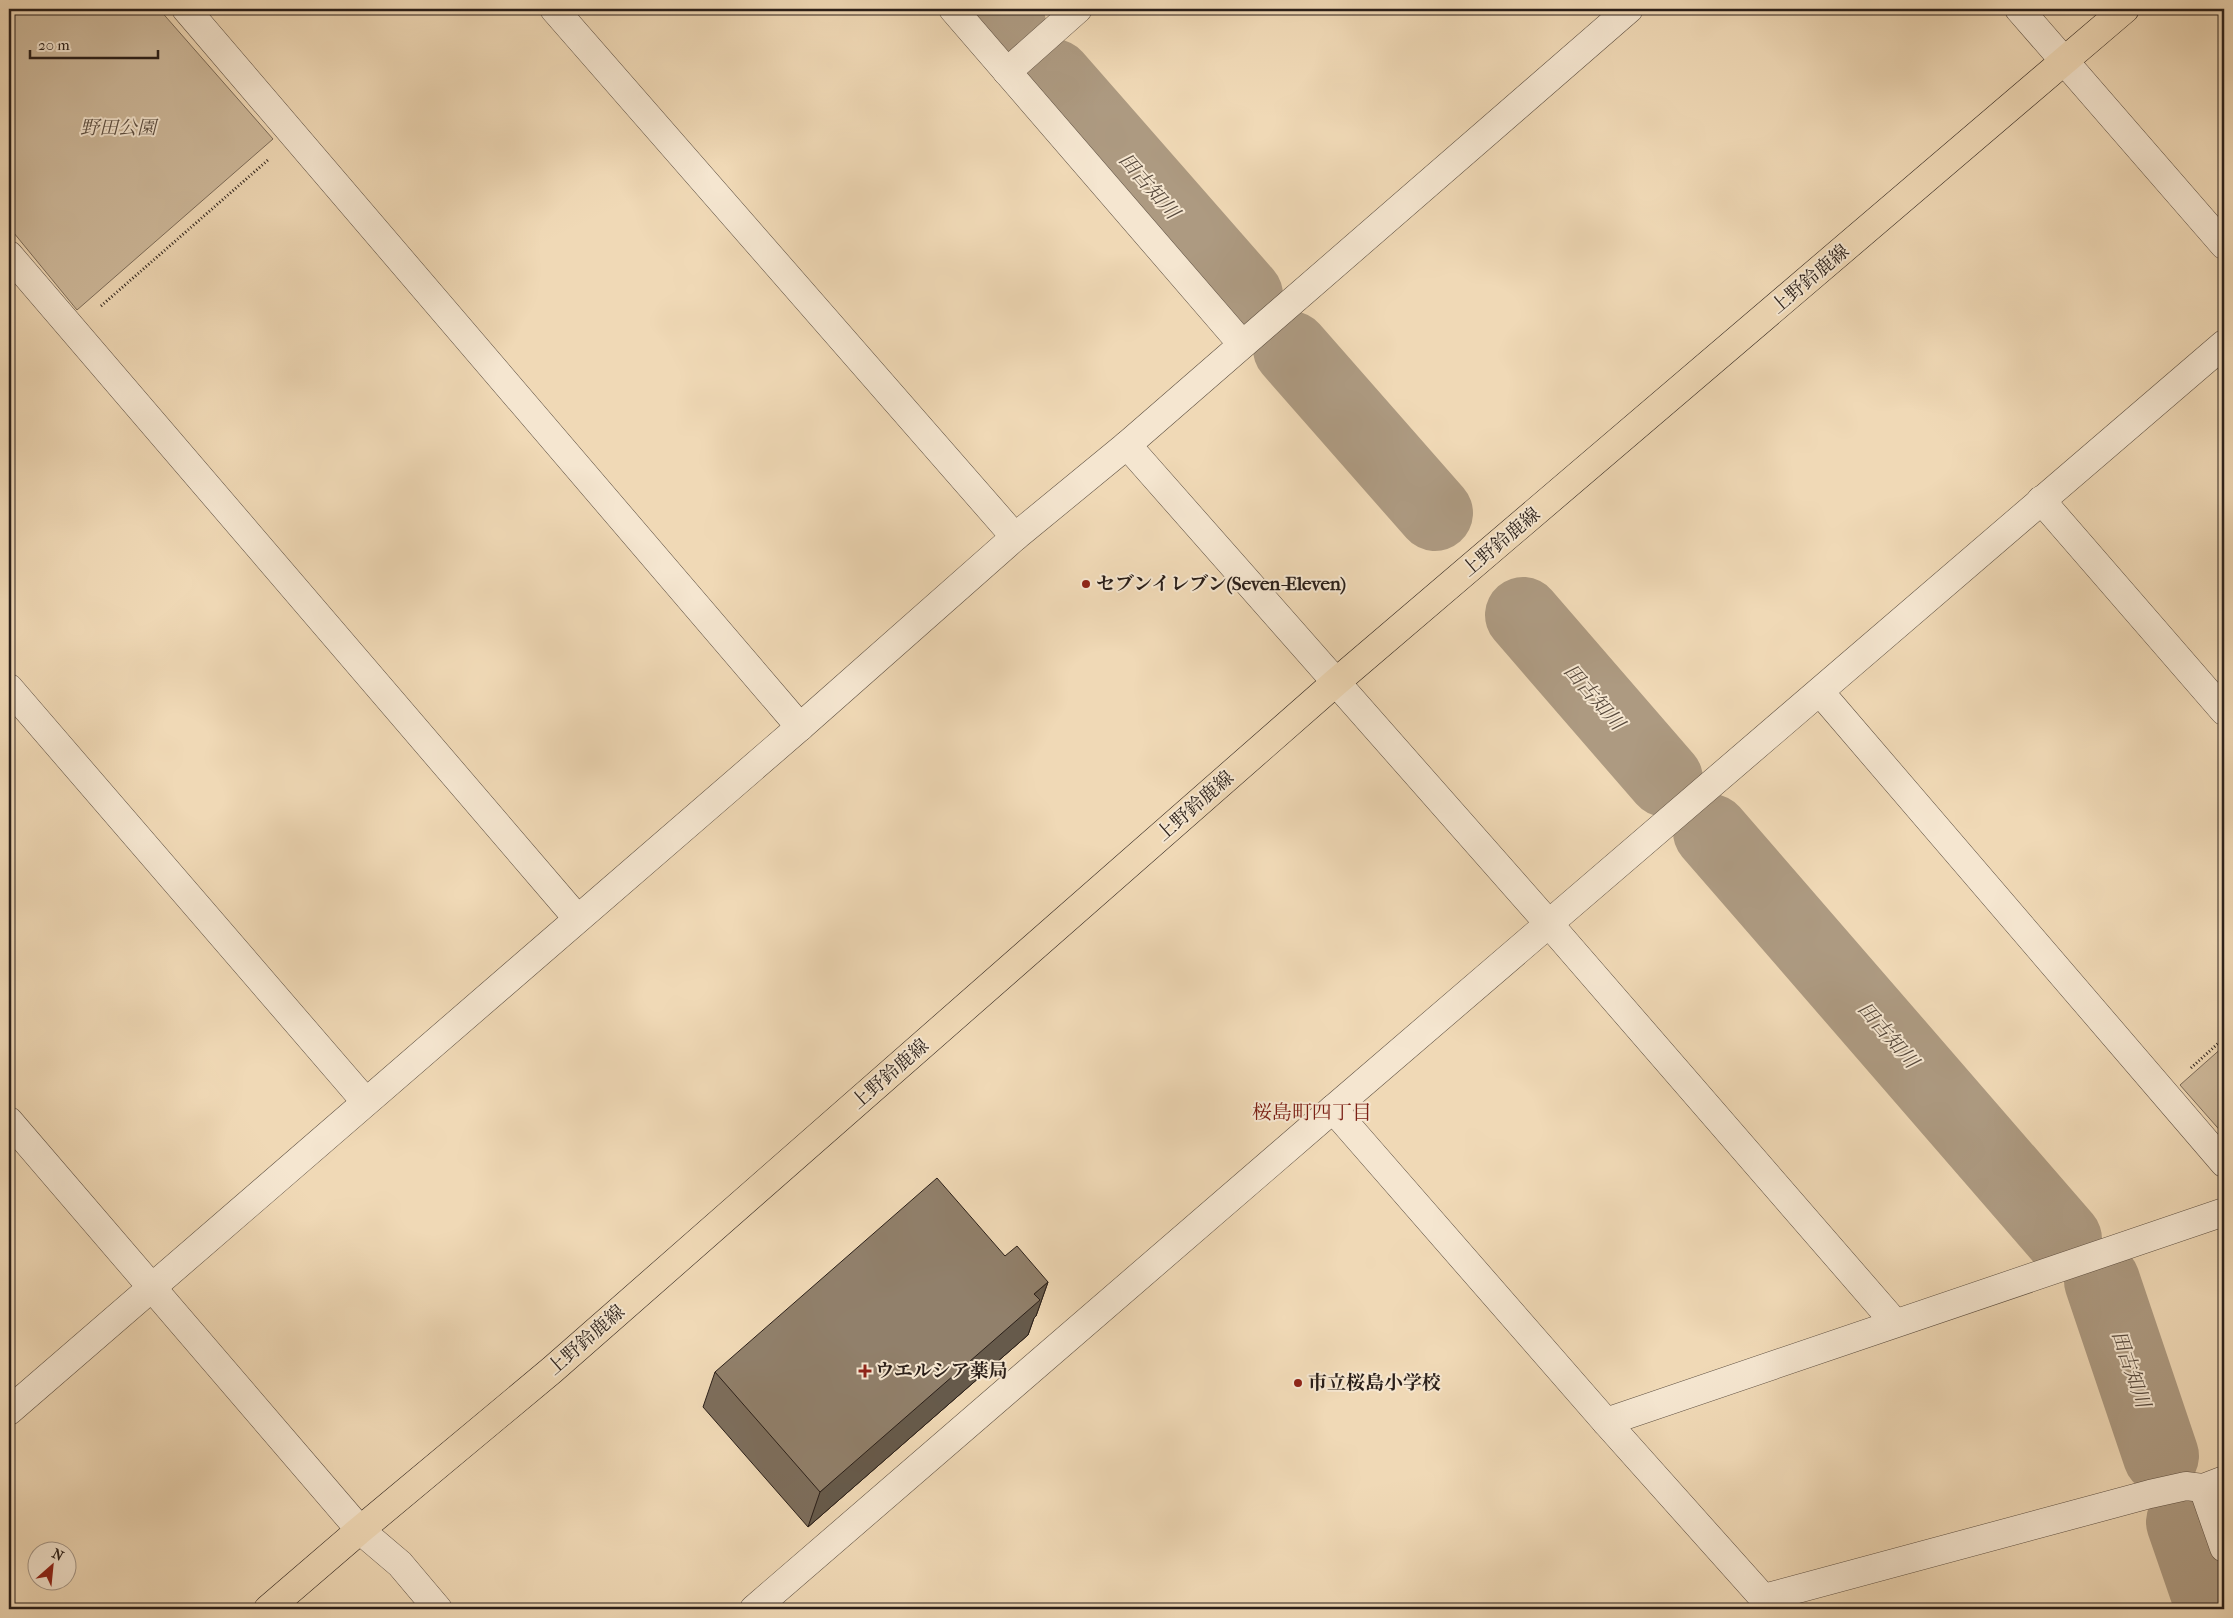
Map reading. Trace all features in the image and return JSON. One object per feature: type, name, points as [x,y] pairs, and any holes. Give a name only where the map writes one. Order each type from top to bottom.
[{"type":"main road","name":"上野鈴鹿線","points":[[268,1609],[552,1370],[1335,683],[2126,9]]},
{"type":"street","points":[[186,9],[800,727]]},
{"type":"street","points":[[554,9],[1015,537]]},
{"type":"street","points":[[953,9],[1242,344]]},
{"type":"street","points":[[1007,72],[1078,9]]},
{"type":"street","points":[[9,1411],[365,1101],[800,727],[1015,537],[1127,445],[1628,9]]},
{"type":"street","points":[[2019,9],[2224,245]]},
{"type":"street","points":[[9,255],[577,918]]},
{"type":"street","points":[[754,1609],[2224,344]]},
{"type":"street","points":[[1127,445],[1335,683],[1550,924],[1895,1323]]},
{"type":"street","points":[[2041,500],[2224,711]]},
{"type":"street","points":[[9,688],[365,1101]]},
{"type":"street","points":[[1820,692],[2224,1163]]},
{"type":"street","points":[[1333,1109],[1606,1422],[1768,1604],[2150,1494],[2186,1486],[2214,1484],[2224,1548]]},
{"type":"street","points":[[9,1121],[360,1530],[400,1564],[438,1609]]},
{"type":"street","points":[[1606,1422],[2224,1212]]},
{"type":"path","points":[[74,329],[294,137]]},
{"type":"path","points":[[2163,1092],[2224,1038]]},
{"type":"green space","name":"野田公園","points":[[9,9],[159,9],[273,139],[77,310],[9,227]]},
{"type":"green space","points":[[2224,1046],[2224,1135],[2180,1085]]},
{"type":"building","name":"ウエルシア薬局","points":[[937,1178],[1005,1256],[1017,1246],[1048,1282],[1034,1294],[1040,1300],[820,1492],[715,1372]]},
{"type":"waterway","name":"田古知川","points":[[994,9],[1008,24]]},
{"type":"waterway","name":"田古知川","points":[[1054,77],[1245,295]]},
{"type":"waterway","name":"田古知川","points":[[1291,349],[1435,513]]},
{"type":"waterway","name":"田古知川","points":[[1523,615],[1665,779]]},
{"type":"waterway","name":"田古知川","points":[[1711,832],[2064,1239]]},
{"type":"waterway","name":"田古知川","points":[[2102,1281],[2161,1456]]},
{"type":"waterway","name":"田古知川","points":[[2184,1522],[2214,1609]]},
{"type":"place","name":"セブンイレブン(Seven-Eleven)","points":[[1086,584]]},
{"type":"place","name":"ウエルシア薬局","points":[[865,1371]]},
{"type":"place","name":"市立桜島小学校","points":[[1298,1383]]},
{"type":"district","name":"桜島町四丁目","points":[[1312,1112]]}]
